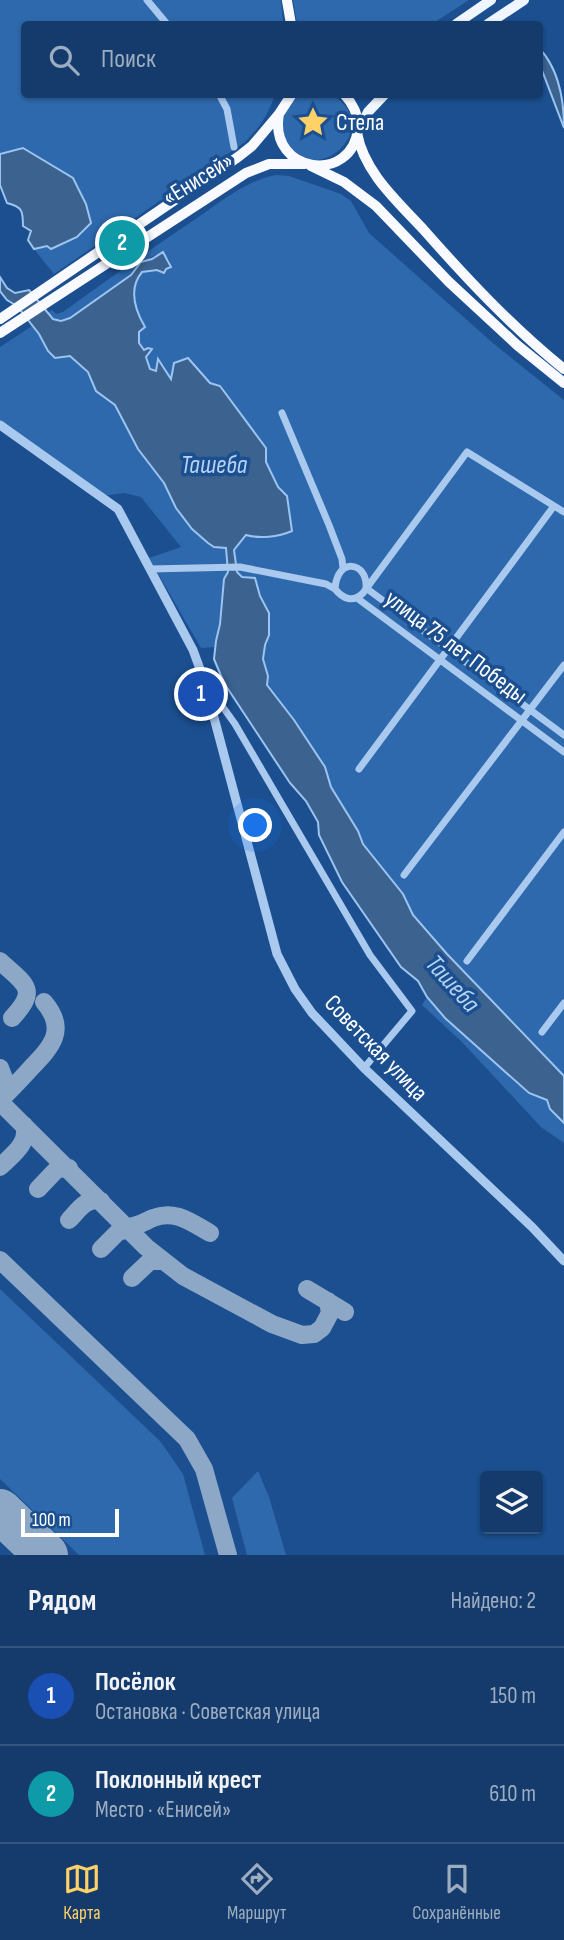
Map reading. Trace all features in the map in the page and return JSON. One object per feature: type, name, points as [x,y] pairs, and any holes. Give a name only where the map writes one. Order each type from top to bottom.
[{"type":"highway","points":[[287,1],[289,21]]},
{"type":"highway","name":"«Енисей»","points":[[2,325],[252,146],[289,98]]},
{"type":"highway","points":[[347,98],[356,111],[363,155],[374,174],[484,296],[524,337],[564,369]]},
{"type":"highway","name":"«Енисей»","points":[[279,114],[278,129],[282,144],[289,154],[351,186],[376,206],[449,282],[517,345],[564,383]]},
{"type":"highway","name":"«Енисей»","points":[[50,293],[246,173],[269,164],[330,164],[352,149],[358,133]]},
{"type":"main road","points":[[460,21],[491,0]]},
{"type":"main road","points":[[492,21],[524,0]]},
{"type":"main road","points":[[279,114],[282,98]]},
{"type":"main road","points":[[358,133],[368,112],[381,98]]},
{"type":"street","points":[[147,0],[164,21]]},
{"type":"street","points":[[221,98],[227,109],[234,147]]},
{"type":"street","points":[[282,413],[329,525],[343,569]]},
{"type":"street","name":"Советская улица","points":[[0,425],[118,509],[193,650],[204,680],[277,954],[295,989],[312,1013],[364,1068],[533,1227],[564,1261]]},
{"type":"street","points":[[253,568],[326,584],[345,598],[357,598],[467,452],[564,512]]},
{"type":"street","points":[[359,769],[554,506]]},
{"type":"street","points":[[150,569],[240,567],[322,579],[336,577]]},
{"type":"street","points":[[335,589],[336,577],[343,569],[353,567],[366,577],[366,588]]},
{"type":"street","name":"улица 75 лет Победы","points":[[366,588],[564,735]]},
{"type":"street","name":"улица 75 лет Победы","points":[[357,598],[564,752]]},
{"type":"street","points":[[404,875],[564,666]]},
{"type":"street","points":[[204,680],[234,723],[370,955],[412,1011],[364,1068]]},
{"type":"street","points":[[467,961],[564,832]]},
{"type":"street","points":[[542,1032],[564,1003]]},
{"type":"shaded area","points":[[0,0],[281,0],[283,21],[21,21],[21,98],[274,98],[263,120],[245,142],[54,274],[34,249],[47,246],[86,204],[72,178],[23,148],[0,154]]},
{"type":"shaded area","points":[[293,0],[469,0],[437,21],[296,21]]},
{"type":"shaded area","points":[[296,98],[335,98],[346,108],[352,123],[349,137],[340,150],[327,158],[312,160],[298,155],[286,140],[283,127],[285,113]]},
{"type":"shaded area","points":[[276,175],[289,176],[341,194],[351,201],[369,233],[494,344],[564,400],[564,1076],[413,915],[403,894],[363,844],[331,787],[325,767],[267,685],[268,676],[263,660],[269,635],[269,613],[255,578],[242,577],[237,572],[234,550],[246,535],[269,537],[292,531],[287,496],[278,487],[266,462],[266,448],[220,386],[210,383],[188,358],[172,371],[171,379],[163,364],[156,371],[150,369],[146,357],[151,349],[145,350],[139,343],[139,332],[145,327],[134,299],[135,285],[142,272],[157,270],[163,273],[170,261],[162,252],[141,262],[131,275],[70,318],[57,320],[47,313],[52,310],[56,314],[63,312],[227,197],[256,181]]},
{"type":"shaded area","points":[[32,326],[55,358],[70,356],[88,372],[96,391],[116,405],[138,449],[192,529],[208,543],[226,548],[228,572],[224,579],[216,647],[201,648],[149,558],[181,547],[141,497],[124,493],[102,496],[0,422],[0,347]]},
{"type":"shaded area","points":[[427,997],[445,1018],[522,1087],[549,1104],[564,1123],[564,1143],[541,1127],[462,1042],[422,1005]]},
{"type":"shaded area","points":[[0,1289],[160,1441],[183,1474],[205,1555],[79,1555],[0,1479]]},
{"type":"shaded area","points":[[258,1471],[269,1497],[286,1555],[247,1555],[232,1498]]},
{"type":"water","points":[[543,53],[552,66],[559,86],[564,128],[543,73]]},
{"type":"water","points":[[23,148],[73,178],[86,204],[91,223],[77,237],[51,249],[47,246],[34,249],[28,240],[31,231],[23,226],[21,210],[7,203],[0,185],[0,154]]},
{"type":"water","name":"Ташеба","points":[[163,252],[171,267],[164,273],[157,270],[142,272],[134,292],[138,314],[145,327],[139,332],[139,343],[144,350],[152,349],[146,357],[150,369],[156,371],[158,359],[171,379],[174,363],[188,358],[210,383],[220,386],[266,448],[266,462],[278,487],[287,496],[292,531],[269,537],[246,535],[234,550],[237,572],[242,577],[255,578],[269,613],[269,635],[263,659],[268,676],[267,685],[325,767],[331,787],[363,844],[403,894],[413,915],[564,1076],[564,1123],[550,1109],[547,1100],[529,1093],[445,1018],[427,997],[418,981],[401,967],[342,882],[319,835],[318,822],[306,801],[290,783],[224,683],[214,659],[224,579],[228,572],[226,548],[214,547],[192,529],[176,508],[164,483],[138,449],[115,405],[96,391],[88,372],[70,356],[55,358],[17,306],[7,300],[0,291],[0,277],[7,288],[15,293],[29,290],[53,319],[61,321],[70,318],[131,275],[141,262]]},
{"type":"waterway","name":"Ташеба","points":[[114,361],[130,385],[148,399]]},
{"type":"taxiway","points":[[0,961],[26,987],[25,1000],[12,1018]]},
{"type":"taxiway","points":[[0,1100],[45,1053],[54,1038],[55,1021],[44,1002]]},
{"type":"taxiway","points":[[0,1068],[6,1084],[3,1101]]},
{"type":"taxiway","points":[[0,1102],[146,1247],[183,1276],[272,1324],[302,1335],[314,1334],[322,1328],[330,1313],[328,1301]]},
{"type":"taxiway","points":[[0,1167],[22,1143],[24,1125]]},
{"type":"taxiway","points":[[38,1189],[57,1169],[69,1168]]},
{"type":"taxiway","points":[[69,1220],[87,1203],[101,1201]]},
{"type":"taxiway","points":[[127,1227],[169,1215],[190,1221],[210,1233]]},
{"type":"taxiway","points":[[101,1249],[119,1231],[130,1230]]},
{"type":"taxiway","points":[[0,1260],[187,1439],[204,1469],[228,1555]]},
{"type":"taxiway","points":[[132,1278],[150,1261],[164,1261]]},
{"type":"taxiway","points":[[307,1289],[345,1312]]},
{"type":"runway","points":[[0,1511],[46,1555]]},
{"type":"place","name":"Стела","points":[[313,122]]},
{"type":"place","name":"Поклонный крест","points":[[122,243]]},
{"type":"place","name":"Посёлок","points":[[201,694]]}]
